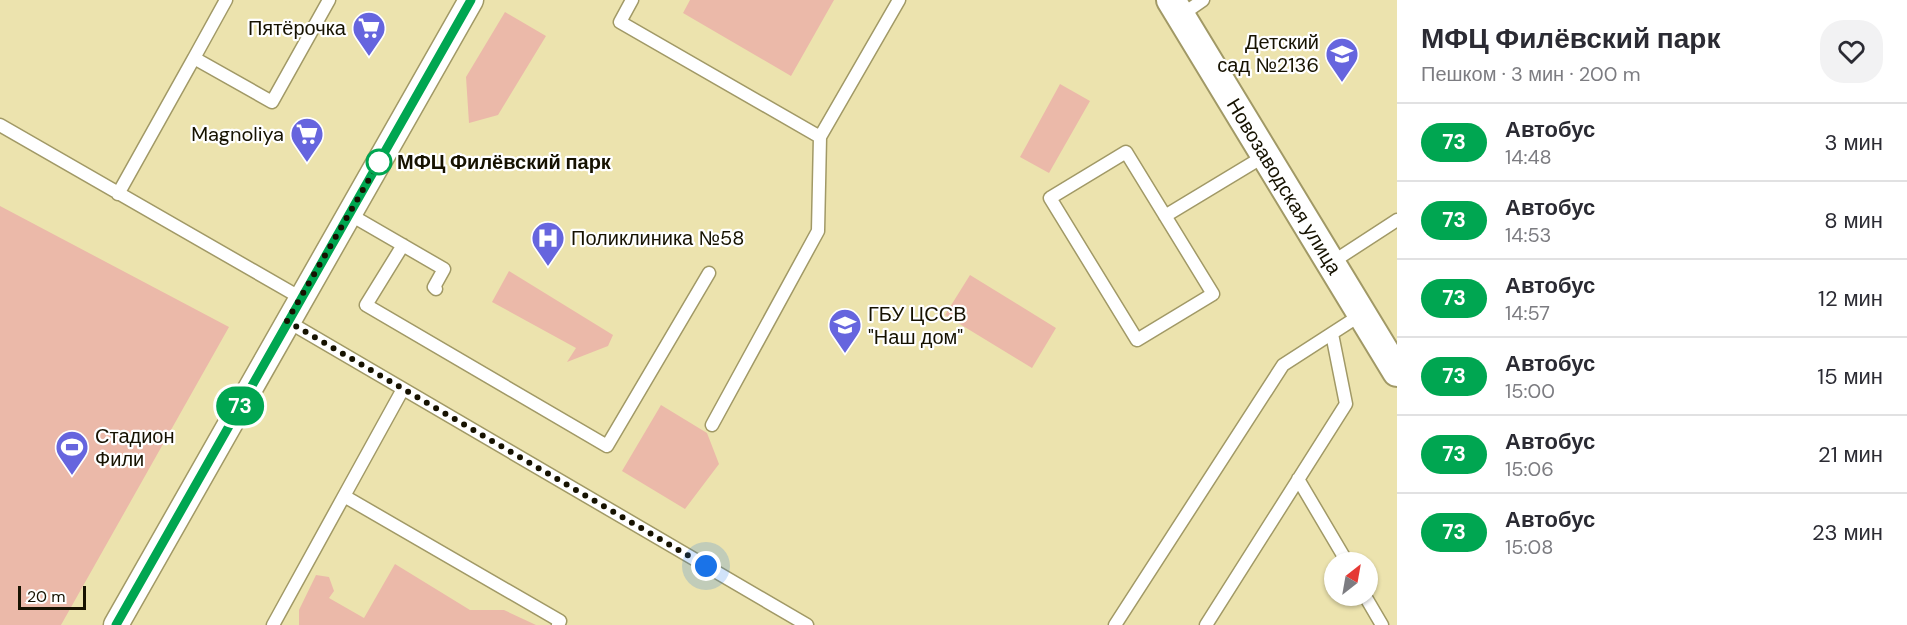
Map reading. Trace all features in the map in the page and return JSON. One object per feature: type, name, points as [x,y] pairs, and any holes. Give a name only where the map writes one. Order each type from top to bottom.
[{"type":"street","points":[[116,625],[471,0]]},
{"type":"street","name":"Новозаводская улица","points":[[1184,5],[1266,155],[1397,372]]},
{"type":"lane","points":[[118,194],[225,0]]},
{"type":"lane","points":[[194,58],[272,102],[329,0]]},
{"type":"lane","points":[[632,0],[620,22],[820,137]]},
{"type":"lane","points":[[712,425],[818,231],[820,137],[899,0]]},
{"type":"lane","points":[[0,125],[301,298]]},
{"type":"lane","points":[[1126,152],[1165,216],[1213,294],[1137,340],[1050,198],[1126,152]]},
{"type":"lane","points":[[1165,216],[1266,155]]},
{"type":"lane","points":[[349,214],[444,269],[434,287],[436,289]]},
{"type":"lane","points":[[1331,263],[1397,221]]},
{"type":"lane","points":[[403,245],[366,305],[607,446],[709,273]]},
{"type":"lane","points":[[1115,625],[1283,365],[1362,315]]},
{"type":"lane","points":[[287,321],[807,625]]},
{"type":"lane","points":[[1206,625],[1346,404],[1332,333]]},
{"type":"lane","points":[[273,625],[403,389]]},
{"type":"lane","points":[[1298,479],[1341,552]]},
{"type":"lane","points":[[344,496],[562,624]]},
{"type":"lane","points":[[1371,606],[1382,625]]},
{"type":"shaded area","points":[[690,0],[834,0],[791,76],[683,13]]},
{"type":"shaded area","points":[[505,12],[546,36],[498,115],[469,123],[466,77]]},
{"type":"shaded area","points":[[1060,84],[1090,101],[1049,173],[1020,157]]},
{"type":"shaded area","name":"Стадион Фили","points":[[0,206],[229,327],[61,625],[0,625]]},
{"type":"shaded area","points":[[509,271],[613,335],[608,346],[567,362],[576,348],[492,302]]},
{"type":"shaded area","points":[[970,275],[1056,328],[1032,368],[945,315]]},
{"type":"shaded area","points":[[661,405],[707,433],[719,464],[685,509],[622,471]]},
{"type":"shaded area","points":[[395,564],[470,610],[504,610],[536,625],[299,625],[299,610],[316,575],[329,577],[334,591],[329,598],[364,618]]},
{"type":"bus line","name":"73","points":[[116,625],[471,0]]},
{"type":"place","name":"Пятёрочка","points":[[369,57]]},
{"type":"place","name":"Детский сад №2136","points":[[1342,83]]},
{"type":"place","name":"МФЦ Филёвский парк","points":[[379,162]]},
{"type":"place","name":"Magnoliya","points":[[307,163]]},
{"type":"place","name":"Поликлиника №58","points":[[548,267]]},
{"type":"place","name":"ГБУ ЦССВ \"Наш дом\"","points":[[845,354]]},
{"type":"place","name":"Стадион Фили","points":[[72,476]]},
{"type":"route","points":[[379,162],[287,321],[706,566]]}]
